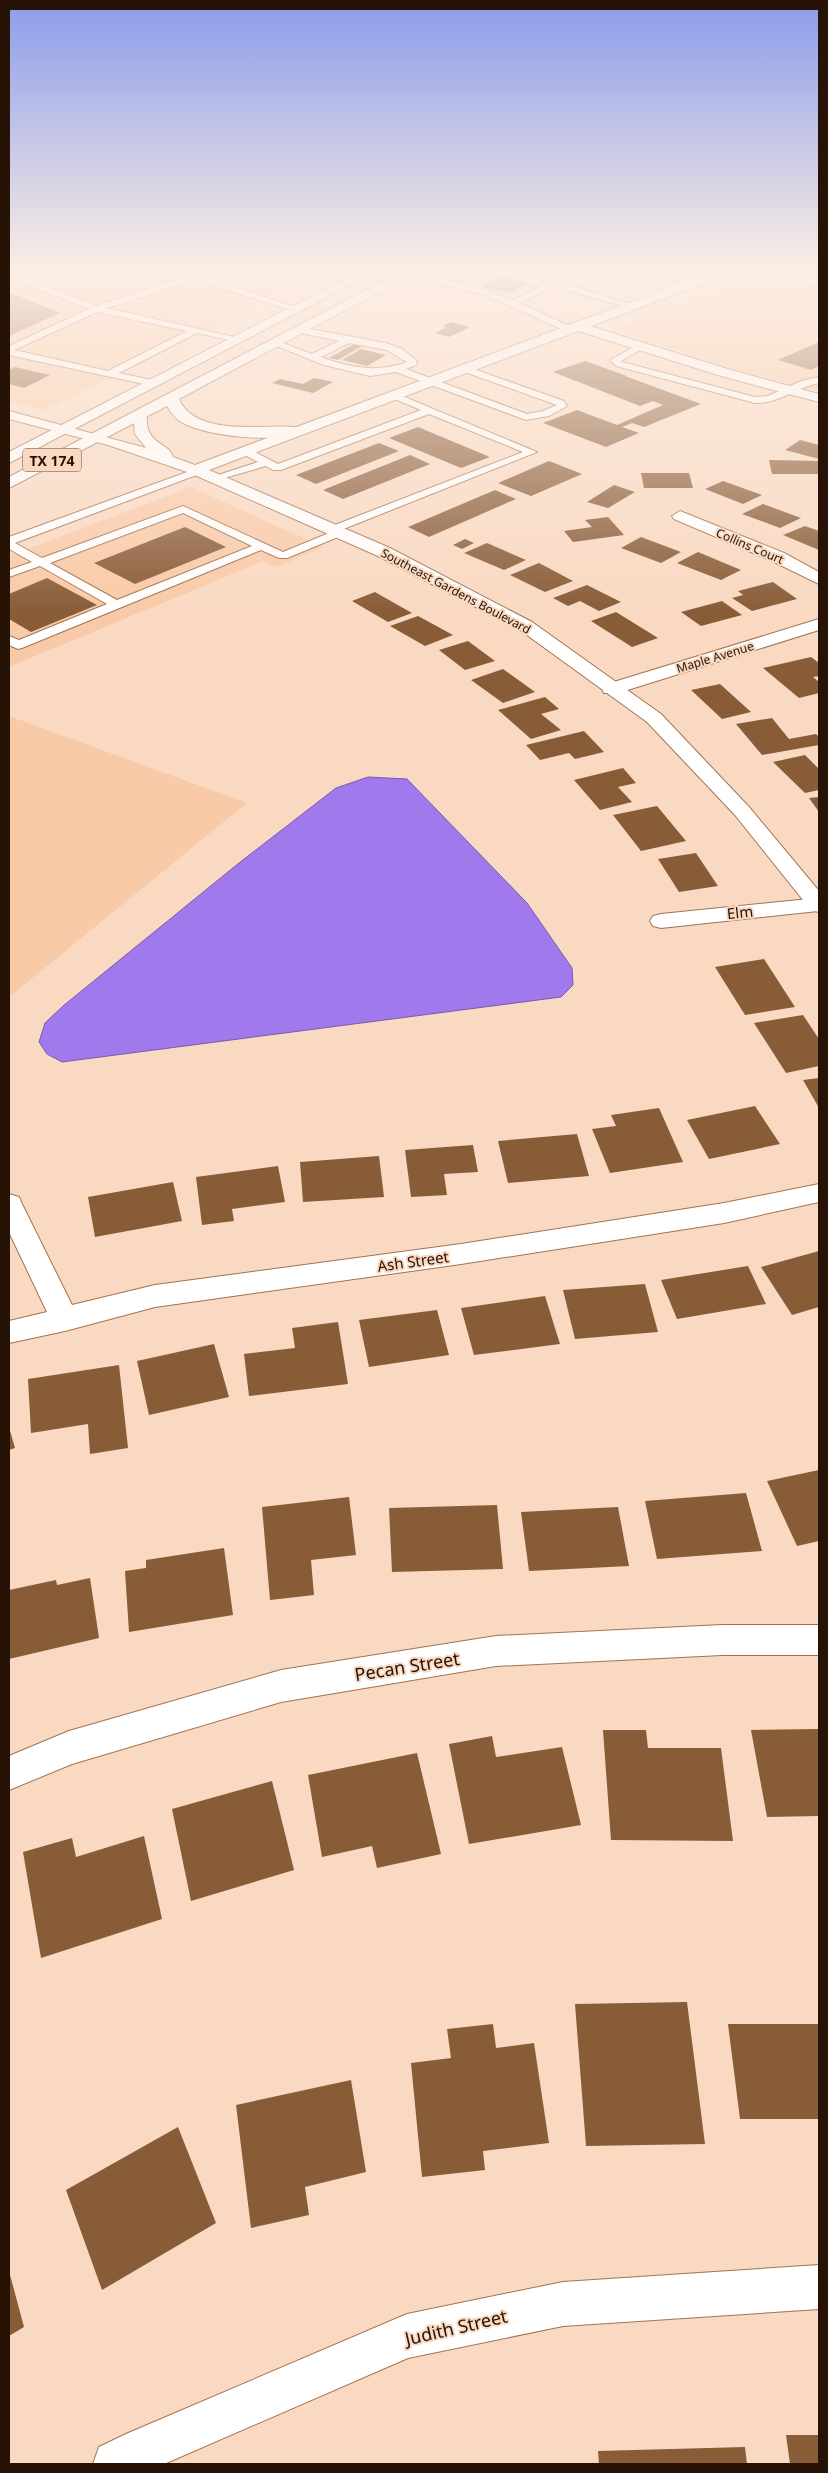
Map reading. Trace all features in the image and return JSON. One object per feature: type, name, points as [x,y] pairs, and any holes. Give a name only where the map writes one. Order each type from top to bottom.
[{"type":"street","name":"TX 174","points":[[9,483],[200,382]]},
{"type":"street","points":[[140,414],[138,427],[146,441],[191,468],[245,451],[432,382]]},
{"type":"street","points":[[762,382],[819,398]]},
{"type":"street","name":"TX 174","points":[[9,458],[153,383]]},
{"type":"street","points":[[171,398],[178,412],[186,418],[204,424],[236,432],[298,432]]},
{"type":"street","name":"Southeast Gardens Boulevard","points":[[9,415],[96,438],[191,468],[384,552],[526,626],[610,689],[654,718],[742,811],[819,904]]},
{"type":"street","name":"Collins Court","points":[[680,516],[778,557],[819,579]]},
{"type":"street","name":"Maple Avenue","points":[[610,689],[819,624]]},
{"type":"street","name":"Elm","points":[[661,921],[819,904]]},
{"type":"street","name":"Ash Street","points":[[9,1332],[65,1320],[155,1296],[627,1228],[724,1213],[819,1194]]},
{"type":"street","points":[[9,1204],[65,1320]]},
{"type":"street","name":"Pecan Street","points":[[9,1773],[69,1748],[281,1686],[496,1651],[722,1640],[819,1640]]},
{"type":"street","name":"Judith Street","points":[[116,2464],[142,2450],[407,2336],[563,2304],[819,2287]]},
{"type":"lane","points":[[434,382],[526,416],[545,414],[562,406],[561,403],[505,382]]},
{"type":"lane","points":[[689,382],[765,401],[807,382]]},
{"type":"lane","points":[[9,574],[183,509],[283,556],[335,532],[532,452],[395,396]]},
{"type":"lane","points":[[245,451],[277,468],[430,410]]},
{"type":"lane","points":[[214,478],[266,463]]},
{"type":"lane","points":[[9,543],[191,468]]},
{"type":"lane","points":[[9,543],[118,604]]},
{"type":"lane","points":[[12,644],[118,604],[261,546]]},
{"type":"shaded area","points":[[9,382],[100,382],[45,410],[9,401]]},
{"type":"shaded area","points":[[786,382],[819,382],[819,391]]},
{"type":"shaded area","points":[[191,487],[323,547],[277,567],[263,561],[9,667],[9,556]]},
{"type":"shaded area","points":[[9,716],[247,803],[9,997]]},
{"type":"shaded area","points":[[368,777],[407,779],[527,903],[572,968],[573,985],[561,997],[62,1062],[47,1054],[39,1042],[45,1023],[63,1006],[239,863],[336,788]]},
{"type":"building","points":[[9,382],[35,382],[24,388]]},
{"type":"building","points":[[296,382],[303,384],[332,382],[313,393],[272,383]]},
{"type":"building","points":[[580,382],[642,382],[701,404],[644,427],[632,423],[622,427],[639,433],[606,447],[543,423],[577,410],[617,425],[663,405],[653,401],[640,406]]},
{"type":"building","points":[[418,427],[490,457],[461,468],[389,438]]},
{"type":"building","points":[[800,440],[819,445],[819,459],[785,450]]},
{"type":"building","points":[[379,443],[399,451],[316,484],[296,475]]},
{"type":"building","points":[[410,455],[430,464],[343,499],[323,490]]},
{"type":"building","points":[[769,460],[819,461],[819,474],[772,474]]},
{"type":"building","points":[[549,461],[582,474],[531,496],[498,483]]},
{"type":"building","points":[[641,473],[689,473],[693,488],[644,488]]},
{"type":"building","points":[[723,481],[762,495],[743,504],[705,489]]},
{"type":"building","points":[[614,485],[635,492],[608,508],[587,502]]},
{"type":"building","points":[[495,490],[516,499],[429,537],[408,527]]},
{"type":"building","points":[[763,504],[801,518],[780,528],[742,514]]},
{"type":"building","points":[[608,517],[624,535],[573,542],[564,531],[592,527],[585,520]]},
{"type":"building","points":[[805,526],[819,531],[819,550],[783,535]]},
{"type":"building","points":[[185,527],[226,547],[135,584],[94,563]]},
{"type":"building","points":[[641,537],[681,552],[661,563],[621,548]]},
{"type":"building","points":[[465,539],[474,543],[462,549],[453,545]]},
{"type":"building","points":[[487,543],[526,560],[504,570],[464,553]]},
{"type":"building","points":[[698,552],[741,570],[721,580],[677,563]]},
{"type":"building","points":[[539,563],[573,581],[545,592],[510,575]]},
{"type":"building","points":[[47,578],[97,605],[31,632],[9,619],[9,594]]},
{"type":"building","points":[[773,582],[797,599],[752,611],[732,598],[743,595],[738,591]]},
{"type":"building","points":[[587,585],[621,602],[599,611],[580,601],[568,606],[553,598]]},
{"type":"building","points":[[375,592],[412,613],[388,622],[352,601]]},
{"type":"building","points":[[722,601],[742,615],[701,626],[681,612]]},
{"type":"building","points":[[616,612],[658,638],[632,647],[591,621]]},
{"type":"building","points":[[418,616],[453,635],[425,646],[390,626]]},
{"type":"building","points":[[468,641],[495,661],[465,670],[439,650]]},
{"type":"building","points":[[811,657],[819,663],[819,676],[813,677],[819,682],[819,693],[799,698],[763,668]]},
{"type":"building","points":[[503,669],[535,692],[503,703],[471,680]]},
{"type":"building","points":[[720,684],[751,712],[722,719],[691,690]]},
{"type":"building","points":[[545,697],[559,709],[541,714],[561,730],[531,739],[498,710]]},
{"type":"building","points":[[772,718],[789,739],[816,734],[819,737],[819,745],[762,755],[736,724]]},
{"type":"building","points":[[584,731],[604,752],[575,759],[569,753],[540,760],[526,745]]},
{"type":"building","points":[[805,755],[819,769],[819,790],[805,793],[773,762]]},
{"type":"building","points":[[623,768],[636,783],[618,787],[632,802],[600,810],[574,780]]},
{"type":"building","points":[[819,797],[819,812],[809,798]]},
{"type":"building","points":[[657,806],[686,841],[641,851],[613,815]]},
{"type":"building","points":[[696,853],[718,886],[679,892],[658,859]]},
{"type":"building","points":[[764,959],[795,1007],[745,1015],[715,967]]},
{"type":"building","points":[[803,1015],[819,1039],[819,1066],[786,1073],[754,1023]]},
{"type":"building","points":[[819,1078],[819,1108],[803,1080]]},
{"type":"building","points":[[755,1106],[780,1144],[709,1159],[687,1120]]},
{"type":"building","points":[[659,1108],[683,1162],[610,1173],[592,1129],[616,1126],[611,1115]]},
{"type":"building","points":[[577,1134],[589,1176],[508,1183],[498,1141]]},
{"type":"building","points":[[473,1145],[478,1172],[444,1174],[447,1195],[411,1197],[405,1150]]},
{"type":"building","points":[[379,1156],[384,1197],[303,1202],[300,1162]]},
{"type":"building","points":[[278,1166],[285,1202],[232,1209],[234,1221],[202,1225],[196,1177]]},
{"type":"building","points":[[173,1182],[182,1221],[95,1237],[88,1197]]},
{"type":"building","points":[[819,1251],[819,1307],[792,1315],[761,1267]]},
{"type":"building","points":[[748,1266],[766,1304],[677,1319],[661,1280]]},
{"type":"building","points":[[645,1284],[658,1332],[575,1339],[563,1290]]},
{"type":"building","points":[[545,1296],[560,1344],[474,1355],[461,1308]]},
{"type":"building","points":[[437,1310],[449,1355],[369,1367],[359,1320]]},
{"type":"building","points":[[338,1322],[348,1384],[249,1396],[244,1354],[295,1348],[292,1328]]},
{"type":"building","points":[[214,1344],[229,1397],[149,1415],[137,1361]]},
{"type":"building","points":[[119,1365],[128,1448],[90,1454],[88,1424],[31,1433],[28,1379]]},
{"type":"building","points":[[9,1427],[15,1448],[9,1450]]},
{"type":"building","points":[[819,1470],[819,1541],[797,1546],[767,1481]]},
{"type":"building","points":[[746,1493],[762,1551],[657,1559],[645,1501]]},
{"type":"building","points":[[349,1497],[356,1555],[311,1560],[314,1595],[270,1600],[262,1507]]},
{"type":"building","points":[[497,1505],[503,1569],[392,1572],[389,1508]]},
{"type":"building","points":[[618,1507],[629,1566],[529,1571],[521,1512]]},
{"type":"building","points":[[224,1548],[233,1615],[129,1632],[125,1571],[146,1568],[146,1560]]},
{"type":"building","points":[[90,1578],[99,1638],[9,1659],[9,1590],[56,1580],[57,1585]]},
{"type":"building","points":[[819,1729],[819,1816],[767,1817],[751,1730]]},
{"type":"building","points":[[603,1730],[646,1730],[648,1748],[721,1748],[733,1841],[611,1840]]},
{"type":"building","points":[[492,1736],[496,1757],[562,1747],[581,1825],[469,1844],[449,1744]]},
{"type":"building","points":[[417,1753],[441,1854],[377,1868],[372,1846],[322,1857],[308,1775]]},
{"type":"building","points":[[272,1781],[294,1870],[191,1901],[172,1809]]},
{"type":"building","points":[[144,1836],[162,1919],[41,1958],[23,1852],[72,1838],[76,1857]]},
{"type":"building","points":[[687,2002],[705,2144],[586,2146],[575,2004]]},
{"type":"building","points":[[493,2024],[496,2048],[534,2043],[549,2143],[483,2151],[485,2170],[422,2177],[411,2063],[451,2058],[447,2029]]},
{"type":"building","points":[[728,2024],[819,2024],[819,2119],[740,2119]]},
{"type":"building","points":[[351,2080],[366,2172],[305,2187],[309,2215],[251,2228],[236,2105]]},
{"type":"building","points":[[178,2127],[216,2223],[102,2290],[66,2190]]},
{"type":"building","points":[[9,2271],[24,2327],[9,2336]]},
{"type":"building","points":[[786,2435],[819,2435],[819,2464],[790,2464]]},
{"type":"building","points":[[745,2447],[747,2464],[599,2464],[598,2451]]}]
